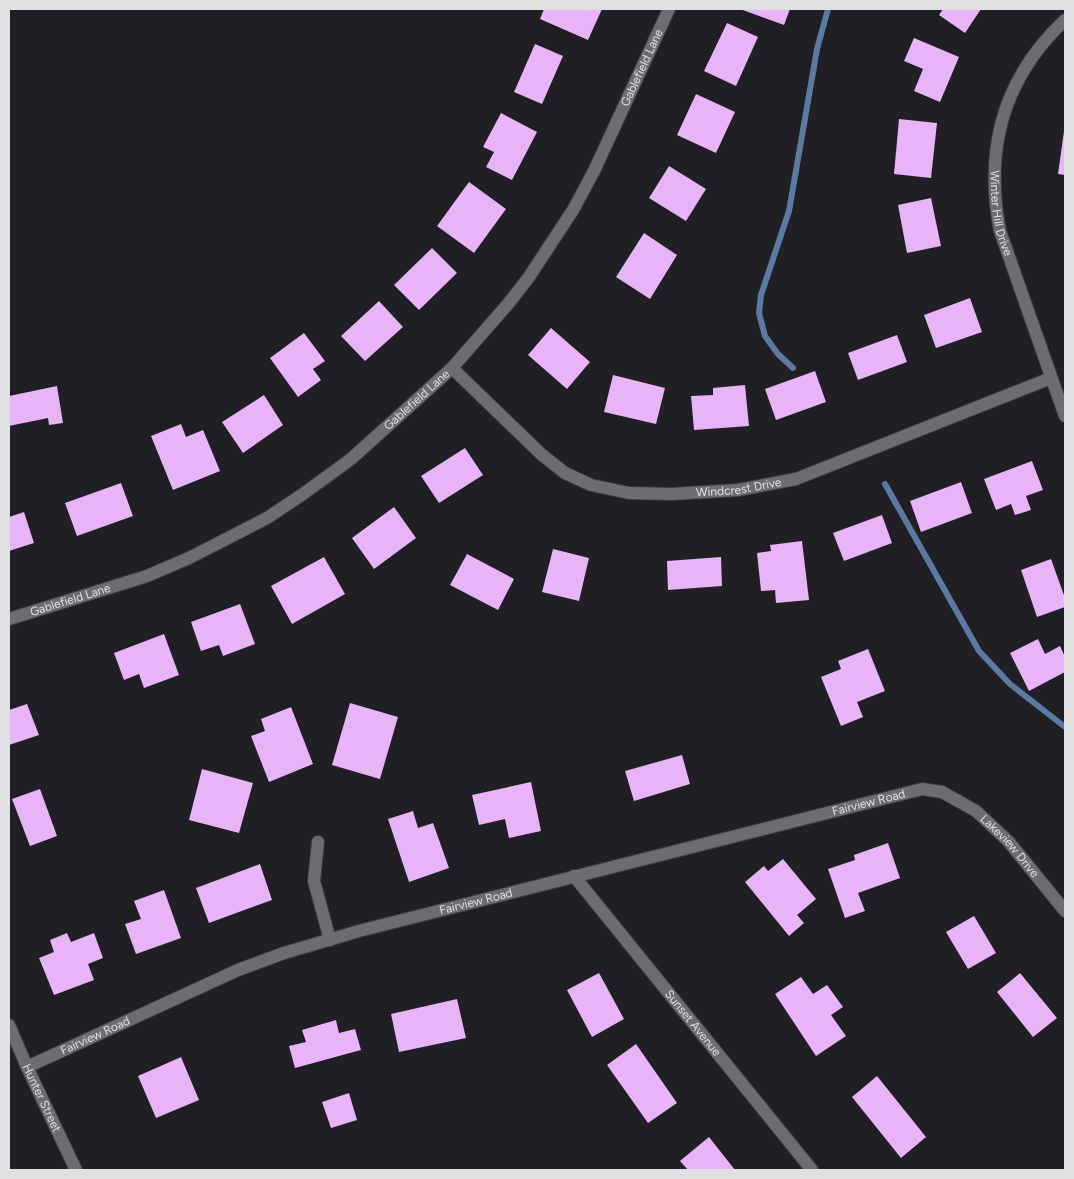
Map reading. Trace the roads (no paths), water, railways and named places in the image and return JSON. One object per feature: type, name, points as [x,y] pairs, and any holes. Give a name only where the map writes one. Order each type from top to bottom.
[{"type":"street","name":"Gablefield Lane","points":[[9,619],[147,576],[189,558],[267,518],[350,459],[452,368],[529,277],[573,210],[594,171],[668,9]]},
{"type":"street","name":"Winter Hill Drive","points":[[1065,20],[1034,55],[1017,82],[1005,110],[994,167],[995,205],[1000,231],[1065,416]]},
{"type":"street","name":"Windcrest Drive","points":[[452,368],[540,454],[564,473],[591,485],[629,493],[664,494],[738,490],[796,479],[1051,378]]},
{"type":"street","name":"Fairview Road","points":[[27,1067],[238,970],[284,953],[574,876],[922,789],[942,792]]},
{"type":"street","name":"Lakeview Drive","points":[[942,792],[976,811],[1009,842],[1065,911]]},
{"type":"street","points":[[318,842],[314,881],[330,940]]},
{"type":"street","name":"Sunset Avenue","points":[[574,876],[812,1170]]},
{"type":"street","name":"Hunter Street","points":[[9,1025],[76,1170]]},
{"type":"waterway","points":[[793,368],[778,354],[765,336],[759,313],[761,295],[789,211],[817,49],[828,9]]},
{"type":"waterway","points":[[885,484],[979,651],[1010,684],[1065,727]]}]
